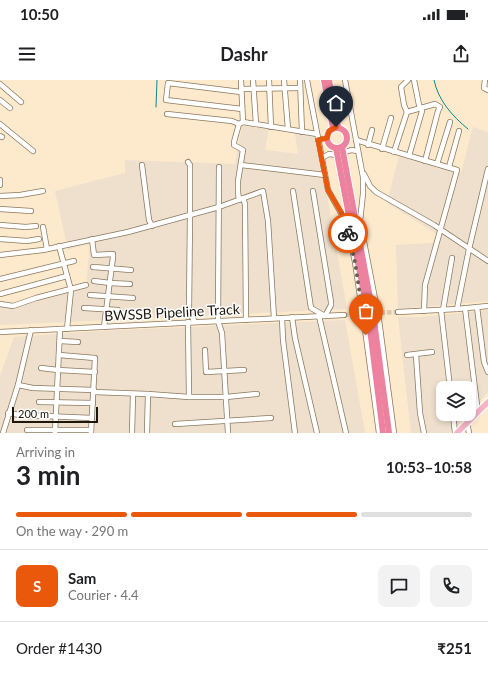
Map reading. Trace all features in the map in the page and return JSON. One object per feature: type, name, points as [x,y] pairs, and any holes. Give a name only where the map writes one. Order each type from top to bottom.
[{"type":"highway","points":[[324,80],[336,128]]},
{"type":"highway","points":[[329,80],[336,128]]},
{"type":"highway","points":[[339,151],[347,142],[347,135],[344,130],[336,128],[329,131],[327,138],[329,144],[339,151],[370,311],[383,433]]},
{"type":"highway","points":[[371,321],[389,433]]},
{"type":"main road","points":[[456,433],[488,402]]},
{"type":"main road","points":[[461,433],[469,430],[488,407]]},
{"type":"street","points":[[241,80],[241,123],[234,145],[243,150],[238,181],[238,192],[245,204],[246,320]]},
{"type":"street","points":[[253,80],[256,124]]},
{"type":"street","points":[[269,80],[272,127]]},
{"type":"street","points":[[284,80],[288,129]]},
{"type":"street","points":[[300,80],[302,132]]},
{"type":"street","points":[[307,80],[330,194],[346,222],[355,262],[370,311]]},
{"type":"street","points":[[345,80],[364,190],[360,221],[371,321],[379,433]]},
{"type":"street","points":[[394,152],[407,112],[404,106],[401,87],[408,80]]},
{"type":"street","points":[[409,156],[422,111],[419,105],[414,80]]},
{"type":"street","points":[[485,80],[484,88],[488,90]]},
{"type":"street","points":[[242,109],[166,100],[168,83],[241,90],[300,88]]},
{"type":"street","points":[[0,84],[21,102]]},
{"type":"street","points":[[0,100],[10,108]]},
{"type":"street","points":[[407,112],[435,104],[440,107],[424,160]]},
{"type":"street","points":[[167,114],[256,124],[317,134]]},
{"type":"street","points":[[382,149],[391,118]]},
{"type":"street","points":[[437,164],[450,122]]},
{"type":"street","points":[[0,124],[33,151]]},
{"type":"street","points":[[368,145],[372,130]]},
{"type":"street","points":[[449,167],[459,131]]},
{"type":"street","points":[[318,140],[327,138]]},
{"type":"street","points":[[356,140],[368,145],[457,170],[425,285],[424,311]]},
{"type":"street","points":[[322,158],[339,151],[358,151]]},
{"type":"street","points":[[188,162],[190,165],[189,312],[195,322]]},
{"type":"street","points":[[142,165],[149,220],[152,226]]},
{"type":"street","points":[[241,165],[325,175]]},
{"type":"street","points":[[219,167],[218,321],[222,332],[228,433]]},
{"type":"street","points":[[361,168],[370,186],[376,192],[434,225],[488,261]]},
{"type":"street","points":[[457,309],[469,249],[488,169]]},
{"type":"street","points":[[0,180],[0,185]]},
{"type":"street","points":[[0,196],[20,195],[43,191]]},
{"type":"street","points":[[0,255],[47,249],[152,226],[219,207],[263,191],[268,221],[274,318]]},
{"type":"street","points":[[293,191],[311,308],[325,316],[332,302],[313,191]]},
{"type":"street","points":[[0,209],[31,211]]},
{"type":"street","points":[[0,225],[26,228],[36,226]]},
{"type":"street","points":[[43,227],[47,249]]},
{"type":"street","points":[[0,239],[27,241],[38,239]]},
{"type":"street","points":[[92,239],[94,255],[113,254],[104,327]]},
{"type":"street","points":[[59,246],[71,290],[67,328]]},
{"type":"street","points":[[449,381],[442,310],[452,258]]},
{"type":"street","points":[[0,279],[74,261]]},
{"type":"street","points":[[94,267],[131,270]]},
{"type":"street","points":[[0,294],[67,276]]},
{"type":"street","points":[[94,281],[110,284],[130,284]]},
{"type":"street","points":[[0,304],[13,306],[36,298],[86,285]]},
{"type":"street","points":[[90,295],[132,298]]},
{"type":"street","points":[[398,312],[488,306]]},
{"type":"street","points":[[477,307],[484,362],[488,372]]},
{"type":"street","points":[[84,308],[118,310]]},
{"type":"street","points":[[465,308],[478,413]]},
{"type":"street","name":"BWSSB Pipeline Track","points":[[0,332],[344,315]]},
{"type":"street","points":[[319,316],[346,433]]},
{"type":"street","points":[[292,317],[295,338],[317,433]]},
{"type":"street","points":[[282,318],[283,340],[295,433]]},
{"type":"street","points":[[371,321],[394,433]]},
{"type":"street","points":[[188,322],[189,397]]},
{"type":"street","points":[[55,432],[60,329]]},
{"type":"street","points":[[2,430],[18,385],[31,330]]},
{"type":"street","points":[[60,341],[78,342]]},
{"type":"street","points":[[205,350],[206,372],[244,370]]},
{"type":"street","points":[[407,355],[432,352]]},
{"type":"street","points":[[27,430],[55,432],[91,431],[95,358],[59,355]]},
{"type":"street","points":[[416,355],[420,413],[424,433]]},
{"type":"street","points":[[41,368],[95,372]]},
{"type":"street","points":[[18,385],[33,388],[189,397],[226,397],[257,394]]},
{"type":"street","points":[[132,433],[133,394]]},
{"type":"street","points":[[147,433],[148,394]]},
{"type":"street","points":[[39,402],[92,403]]},
{"type":"street","points":[[8,413],[20,415],[92,418]]},
{"type":"street","points":[[175,424],[271,418]]},
{"type":"street","points":[[454,421],[456,433]]},
{"type":"shaded area","points":[[242,126],[269,129],[265,150],[298,154],[295,133],[315,137],[324,178],[347,309],[0,325],[0,305],[20,306],[86,288],[90,242],[68,250],[55,191],[125,173],[125,160],[235,164]]},
{"type":"shaded area","points":[[473,127],[488,132],[488,301],[398,309],[396,245],[433,243],[437,234],[387,203],[399,156],[461,173]]},
{"type":"shaded area","points":[[488,310],[488,392],[476,405],[476,381],[436,381],[436,421],[461,421],[449,433],[411,433],[398,317],[421,317]]},
{"type":"shaded area","points":[[345,320],[365,433],[0,433],[0,376],[14,337],[100,331]]},
{"type":"waterway","points":[[156,107],[157,80]]},
{"type":"waterway","points":[[434,80],[442,101],[446,107],[456,119],[468,129]]},
{"type":"tunnel","points":[[374,313],[398,312]]},
{"type":"tunnel","points":[[344,315],[367,314]]},
{"type":"way so far","points":[[348,233],[355,262],[366,335]]},
{"type":"route","points":[[336,127],[329,131],[327,138],[318,140],[328,190],[345,219],[348,233]]}]
